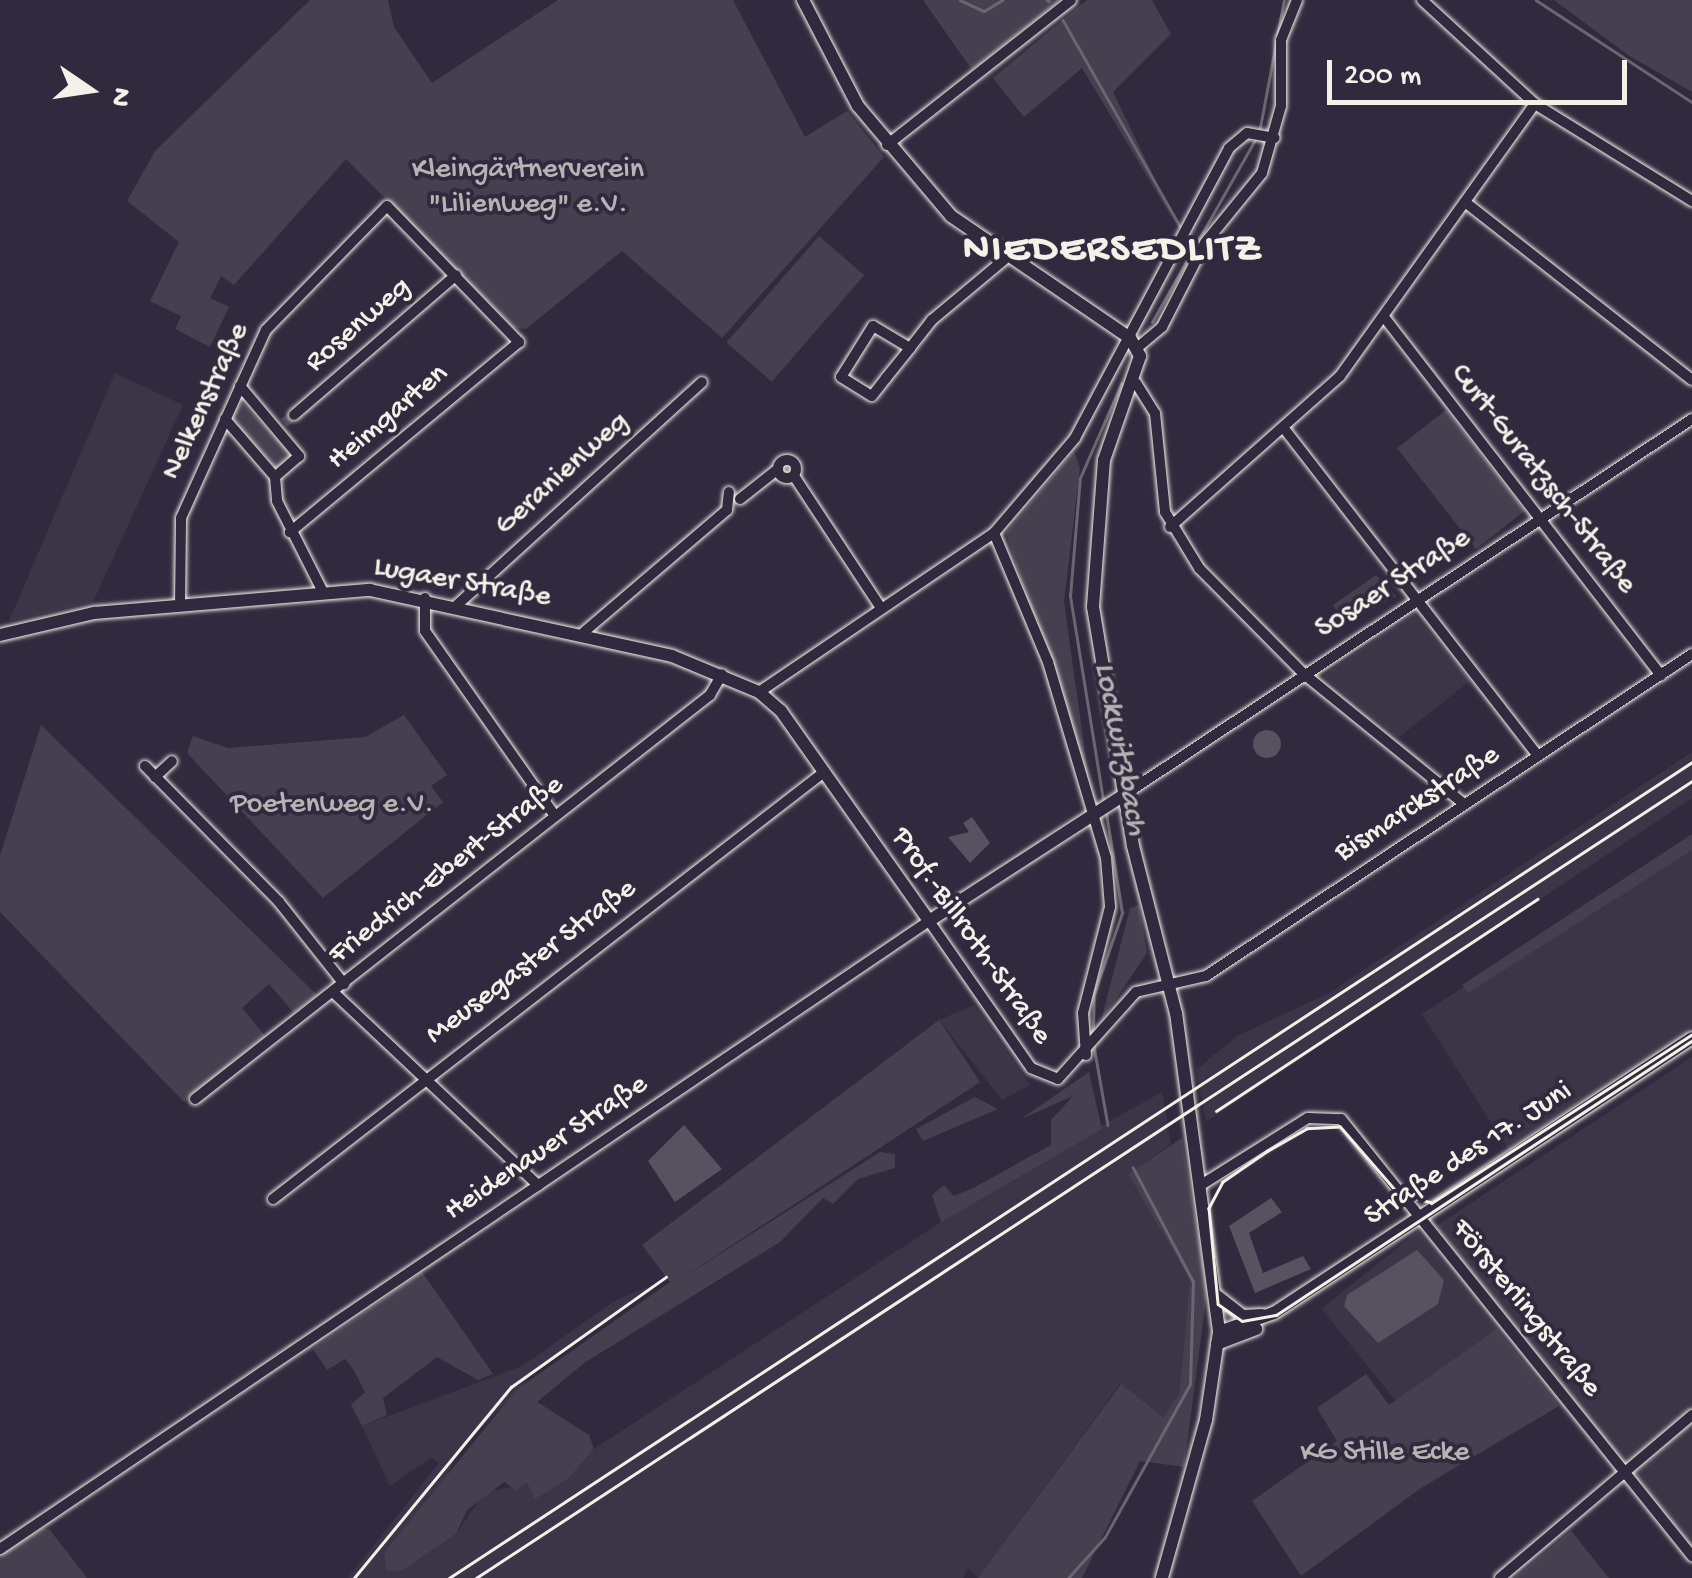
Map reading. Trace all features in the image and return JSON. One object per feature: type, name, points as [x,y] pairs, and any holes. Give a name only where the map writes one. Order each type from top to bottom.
[{"type":"street","points":[[802,0],[886,145],[1004,259],[1134,343]]},
{"type":"street","points":[[886,145],[1071,0]]},
{"type":"street","points":[[1134,343],[1162,327],[1264,136],[1278,52],[1297,0]]},
{"type":"street","points":[[1422,0],[1535,104],[1692,202]]},
{"type":"street","points":[[1170,527],[1286,431],[1384,317],[1535,104]]},
{"type":"street","points":[[759,692],[994,533],[1075,438],[1134,343],[1229,148],[1264,136]]},
{"type":"street","points":[[1465,202],[1692,380]]},
{"type":"street","name":"Nelkenstraße","points":[[180,605],[176,533],[266,330],[388,206],[456,275]]},
{"type":"street","points":[[910,348],[873,326],[839,368],[842,377],[872,396],[910,348],[1004,259]]},
{"type":"street","name":"Heimgarten","points":[[290,532],[519,342],[456,275]]},
{"type":"street","name":"Rosenweg","points":[[285,422],[456,275]]},
{"type":"street","name":"Curt-Guratzsch-Straße","points":[[1384,317],[1661,675]]},
{"type":"street","points":[[1134,343],[1136,384],[1104,460],[1092,567],[1118,800],[1168,986],[1217,1296],[1218,1338],[1162,1578]]},
{"type":"street","name":"Geranienweg","points":[[457,605],[702,382]]},
{"type":"street","points":[[1136,384],[1155,414],[1170,527],[1218,591],[1304,674],[1464,804]]},
{"type":"street","points":[[240,386],[285,422],[299,456],[275,477]]},
{"type":"street","points":[[225,419],[275,477],[290,532],[323,592]]},
{"type":"street","name":"Sosaer Straße","points":[[1118,800],[1692,419]]},
{"type":"street","points":[[1286,431],[1538,756]]},
{"type":"street","points":[[740,498],[778,469],[794,476],[881,608]]},
{"type":"street","points":[[584,632],[727,510],[729,492]]},
{"type":"street","points":[[994,533],[1048,662],[1095,817],[1110,907],[1083,1013],[1087,1054]]},
{"type":"street","name":"Lugaer Straße","points":[[0,635],[180,605],[323,592],[424,598],[584,632],[722,674],[759,692]]},
{"type":"street","points":[[424,598],[426,631],[555,816]]},
{"type":"street","name":"Bismarckstraße","points":[[1168,986],[1206,976],[1692,654]]},
{"type":"street","name":"Friedrich-Ebert-Straße","points":[[194,1099],[710,695],[722,674]]},
{"type":"street","name":"Prof.-Billroth-Straße","points":[[759,692],[824,772],[1036,1074],[1058,1079],[1087,1054],[1136,992],[1168,986]]},
{"type":"street","points":[[155,777],[172,761]]},
{"type":"street","points":[[144,766],[344,984]]},
{"type":"street","name":"Meusegaster Straße","points":[[273,1199],[426,1076],[824,772]]},
{"type":"street","name":"Heidenauer Straße","points":[[0,1549],[929,920],[1118,800]]},
{"type":"street","points":[[333,992],[538,1184]]},
{"type":"street","name":"Straße des 17. Juni","points":[[1218,1338],[1274,1314],[1692,1038]]},
{"type":"street","name":"Försterlingstraße","points":[[1201,1185],[1308,1118],[1341,1120],[1692,1556]]},
{"type":"street","points":[[1217,1296],[1244,1316],[1274,1314]]},
{"type":"street","points":[[1500,1578],[1692,1415]]},
{"type":"shaded area","points":[[115,373],[183,405],[93,602],[9,621]]},
{"type":"shaded area","points":[[1414,614],[1470,681],[1398,738],[1323,676]]},
{"type":"shaded area","points":[[1692,752],[1692,798],[1206,1122],[1196,1070],[1237,1036],[1329,993]]},
{"type":"shaded area","points":[[1692,839],[1692,1027],[1508,1149],[1422,1014]]},
{"type":"shaded area","points":[[974,1005],[1030,1085],[1002,1100],[939,1020]]},
{"type":"shaded area","points":[[1692,1057],[1692,1556],[1436,1226]]},
{"type":"shaded area","points":[[1162,1092],[1171,1144],[1128,1174],[1190,1280],[1179,1394],[1163,1417],[1120,1384],[978,1578],[968,1568],[963,1578],[348,1578],[439,1463],[431,1458],[390,1486],[362,1426],[522,1366],[616,1300],[668,1279],[540,1366],[458,1453],[403,1570],[456,1534],[484,1493],[527,1483],[536,1498],[568,1479],[594,1449],[1016,1173]]},
{"type":"shaded area","points":[[1418,1231],[1497,1329],[1401,1407],[1322,1309]]},
{"type":"green space","name":"Kleingärtnerverein \"Lilienweg\" e.V.","points":[[310,0],[388,0],[394,27],[432,83],[558,0],[733,0],[805,137],[847,111],[884,157],[722,338],[622,251],[526,329],[514,328],[346,159],[234,285],[221,276],[210,298],[229,307],[210,347],[175,329],[181,316],[150,301],[179,242],[127,201],[155,151]]},
{"type":"green space","points":[[923,0],[1060,0],[972,70]]},
{"type":"green space","points":[[1087,0],[1152,0],[1171,34],[1113,92],[1180,231],[1082,68],[1024,117],[993,78]]},
{"type":"green space","points":[[1554,0],[1692,0],[1692,92],[1628,55]]},
{"type":"green space","points":[[819,236],[864,275],[772,382],[726,342]]},
{"type":"green space","points":[[242,403],[292,455],[278,469],[228,417]]},
{"type":"green space","points":[[1446,410],[1525,511],[1476,549],[1397,448]]},
{"type":"green space","points":[[1074,451],[1080,468],[1064,602],[1091,795],[1006,533]]},
{"type":"green space","points":[[1376,575],[1396,596],[1343,625],[1333,605]]},
{"type":"green space","name":"Poetenweg e.V.","points":[[404,715],[447,775],[431,786],[443,802],[323,898],[187,753],[193,736],[228,748],[365,737]]},
{"type":"green space","points":[[41,725],[317,995],[294,1013],[269,984],[242,1008],[265,1036],[184,1102],[0,912],[0,856]]},
{"type":"green space","points":[[1692,834],[1692,850],[1468,993],[1462,985]]},
{"type":"green space","points":[[1139,905],[1147,953],[1101,1021],[1130,908]]},
{"type":"green space","points":[[939,1020],[980,1082],[673,1284],[880,1152],[895,1154],[895,1168],[858,1179],[833,1204],[823,1198],[780,1242],[584,1363],[537,1402],[589,1435],[594,1449],[568,1479],[535,1499],[527,1483],[516,1490],[504,1482],[467,1510],[456,1534],[403,1570],[387,1571],[384,1553],[516,1390],[670,1282],[642,1245]]},
{"type":"green space","points":[[1089,1072],[1102,1129],[941,1222],[932,1195],[944,1185],[954,1196],[1051,1145],[1051,1120],[1073,1096],[1021,1119]]},
{"type":"green space","points":[[975,1097],[998,1109],[923,1141],[916,1129]]},
{"type":"green space","points":[[1182,1138],[1207,1292],[1184,1467],[1140,1461],[1082,1578],[978,1578],[1121,1384],[1163,1417],[1179,1394],[1190,1280],[1128,1174]]},
{"type":"green space","points":[[422,1272],[493,1374],[478,1380],[437,1357],[383,1398],[387,1415],[362,1426],[351,1405],[365,1392],[353,1369],[345,1359],[327,1370],[313,1349]]},
{"type":"green space","name":"KG Stille Ecke","points":[[1497,1329],[1559,1406],[1421,1488],[1301,1576],[1252,1501],[1337,1441],[1317,1408],[1366,1374],[1389,1405]]},
{"type":"green space","points":[[43,1528],[50,1530],[87,1578],[0,1578],[0,1555]]},
{"type":"green space","points":[[1571,1531],[1609,1578],[1514,1578],[1546,1552]]},
{"type":"building","points":[[1267,730],[1277,734],[1281,744],[1277,754],[1267,758],[1257,754],[1253,744],[1257,734]]},
{"type":"building","points":[[972,817],[990,843],[970,863],[948,837],[969,832],[963,823]]},
{"type":"building","points":[[684,1125],[722,1169],[675,1202],[648,1161]]},
{"type":"building","points":[[1271,1198],[1282,1212],[1249,1233],[1263,1273],[1303,1256],[1311,1269],[1255,1293],[1229,1226]]},
{"type":"building","points":[[1417,1250],[1444,1280],[1438,1304],[1378,1343],[1344,1306],[1347,1295]]},
{"type":"waterway","points":[[960,0],[984,11],[1002,0]]},
{"type":"waterway","points":[[1259,133],[1284,0]]},
{"type":"waterway","points":[[1536,0],[1692,102]]},
{"type":"waterway","points":[[1063,20],[1180,226]]},
{"type":"waterway","name":"Lockwitzbach","points":[[1152,322],[1255,140]]},
{"type":"waterway","name":"Lockwitzbach","points":[[1103,800],[1070,596],[1080,478],[1121,384]]},
{"type":"waterway","name":"Lockwitzbach","points":[[1093,1033],[1094,994],[1122,913],[1106,813]]},
{"type":"waterway","name":"Lockwitzbach","points":[[1094,1046],[1108,1125]]},
{"type":"waterway","name":"Lockwitzbach","points":[[1068,1578],[1105,1537],[1190,1384],[1193,1282],[1133,1168]]},
{"type":"tunnel","points":[[284,423],[294,415]]},
{"type":"tram line","points":[[1692,1035],[1432,1203],[1399,1195],[1340,1127],[1307,1129],[1268,1151],[1223,1182],[1209,1208],[1218,1304],[1242,1321],[1276,1315],[1692,1041]]},
{"type":"railway","points":[[449,1578],[1692,762]]},
{"type":"railway","points":[[476,1578],[1692,781]]},
{"type":"railway","points":[[1216,1111],[1537,899]]},
{"type":"railway","points":[[354,1578],[511,1387],[666,1277]]},
{"type":"district","name":"NIEDERSEDLITZ","points":[[1113,251]]}]
